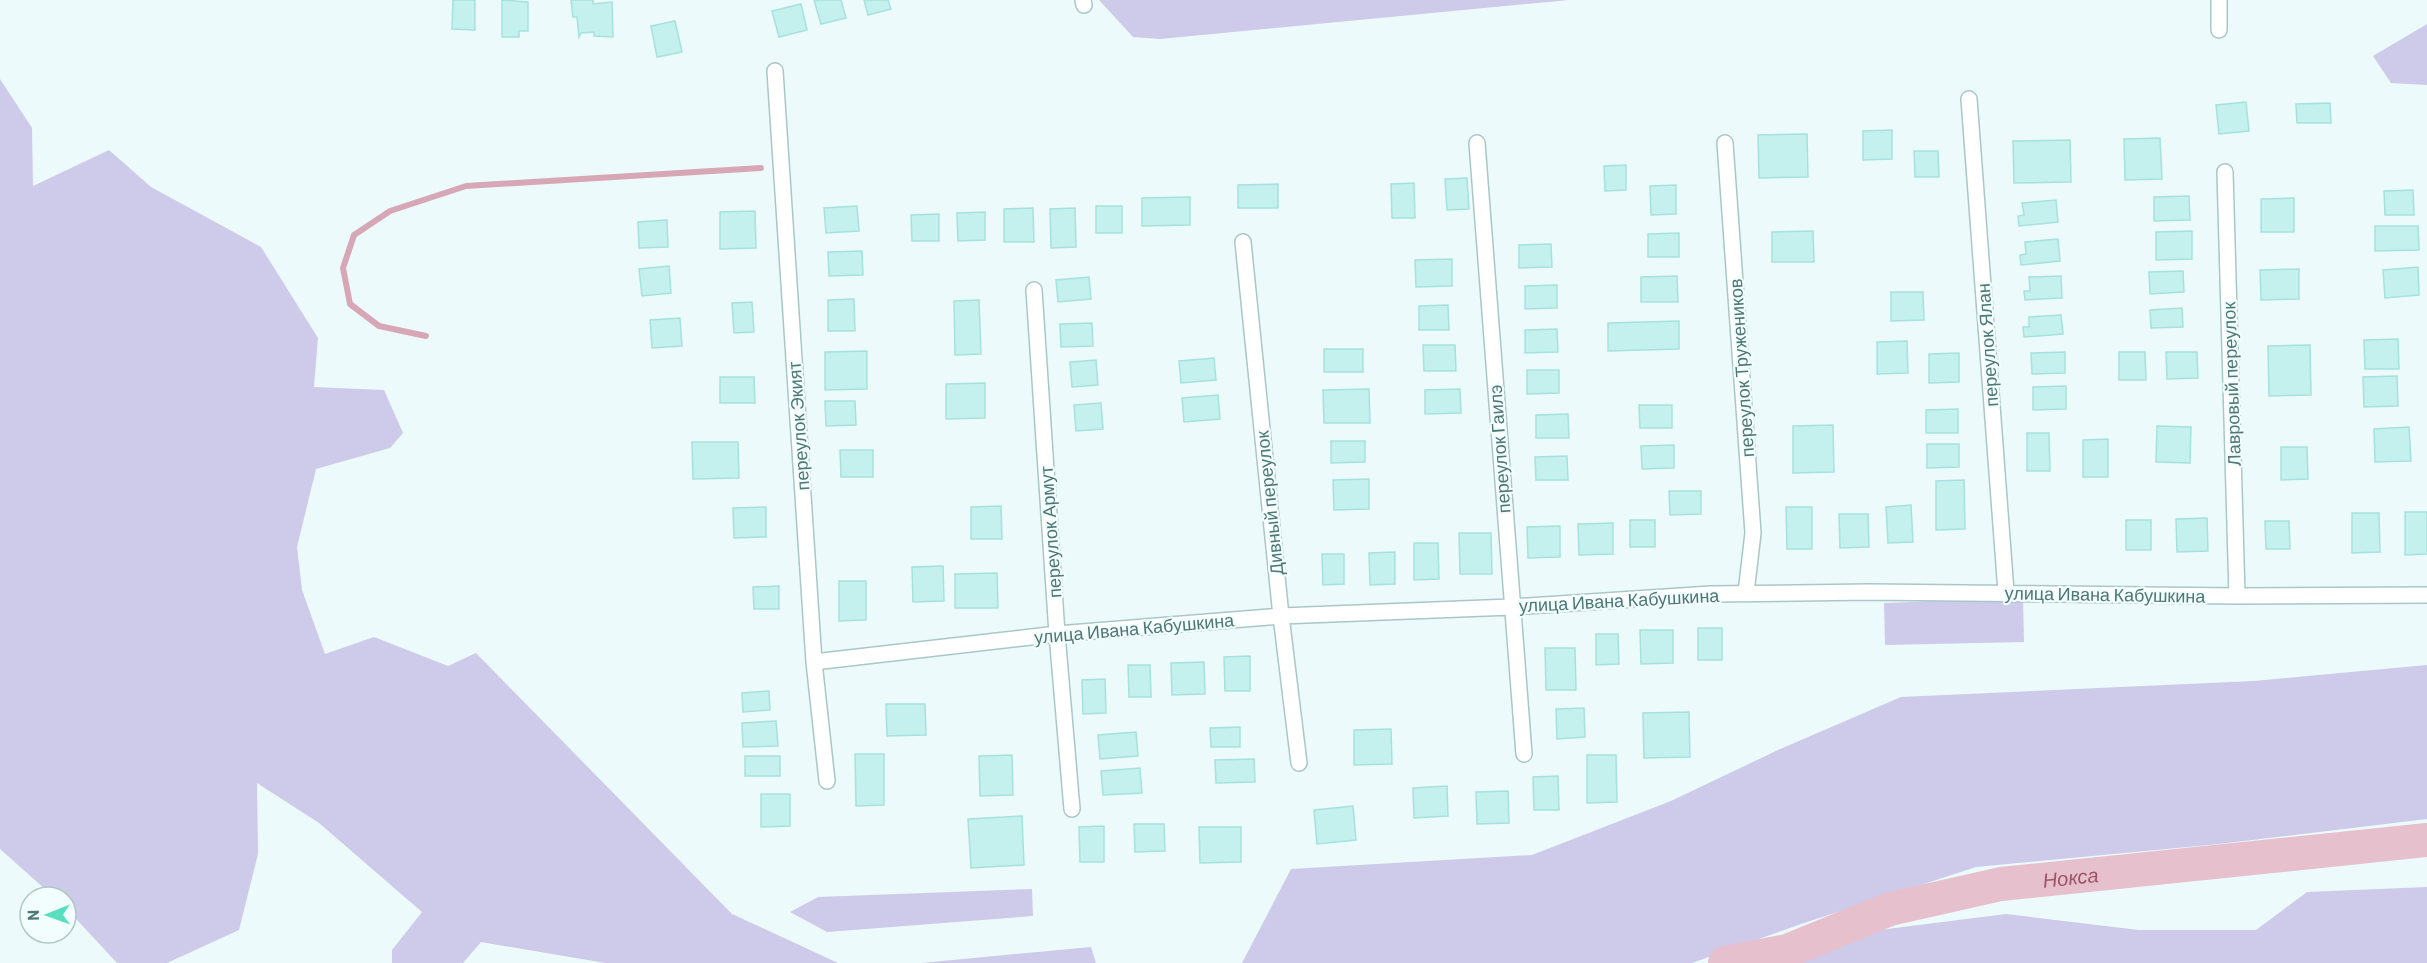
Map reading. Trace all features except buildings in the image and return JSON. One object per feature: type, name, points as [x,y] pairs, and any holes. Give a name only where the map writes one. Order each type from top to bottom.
[{"type":"street","points":[[2219,0],[2219,30]]},
{"type":"street","name":"переулок Экият","points":[[775,71],[814,662],[826,781]]},
{"type":"street","name":"переулок Ялан","points":[[1969,99],[2006,592]]},
{"type":"street","name":"переулок Гаилэ","points":[[1477,143],[1524,754]]},
{"type":"street","name":"переулок Тружеников","points":[[1725,143],[1753,533],[1746,592]]},
{"type":"street","name":"Лавровый переулок","points":[[2225,172],[2237,596]]},
{"type":"street","name":"Дивный переулок","points":[[1243,242],[1281,616],[1299,763]]},
{"type":"street","name":"переулок Армут","points":[[1034,290],[1057,634],[1072,809]]},
{"type":"street","name":"улица Ивана Кабушкина","points":[[814,662],[1057,634],[1281,616],[1511,607],[1746,592],[2006,592],[2237,596],[2427,595]]},
{"type":"shaded area","points":[[1099,0],[1569,0],[1160,39],[1133,37]]},
{"type":"shaded area","points":[[2427,24],[2427,85],[2391,83],[2373,56]]},
{"type":"shaded area","points":[[0,79],[32,128],[33,186],[109,150],[151,187],[261,247],[318,338],[314,387],[384,390],[403,433],[390,448],[316,469],[297,547],[302,590],[325,654],[374,637],[448,666],[476,653],[732,914],[838,963],[605,963],[481,942],[463,963],[392,963],[392,950],[422,912],[319,823],[257,783],[258,854],[239,930],[167,963],[117,963],[78,921],[78,885],[40,885],[0,849]]},
{"type":"shaded area","points":[[2023,598],[2024,642],[1885,645],[1884,603]]},
{"type":"shaded area","points":[[2427,665],[2427,819],[2219,844],[1976,867],[1801,924],[1692,963],[1242,963],[1291,869],[1532,855],[1671,801],[1778,750],[1901,697],[2254,681]]},
{"type":"shaded area","points":[[2427,887],[2427,963],[1727,963],[1816,938],[2006,914],[2139,930],[2256,930],[2307,892]]},
{"type":"shaded area","points":[[1032,889],[1033,916],[827,932],[790,912],[818,897]]},
{"type":"shaded area","points":[[1091,947],[1096,963],[921,963]]},
{"type":"waterway","points":[[426,336],[379,326],[350,304],[343,268],[354,235],[390,211],[466,186],[761,168]]},
{"type":"waterway","name":"Нокса","points":[[1725,963],[1787,951],[1890,909],[2001,884],[2427,840]]}]
